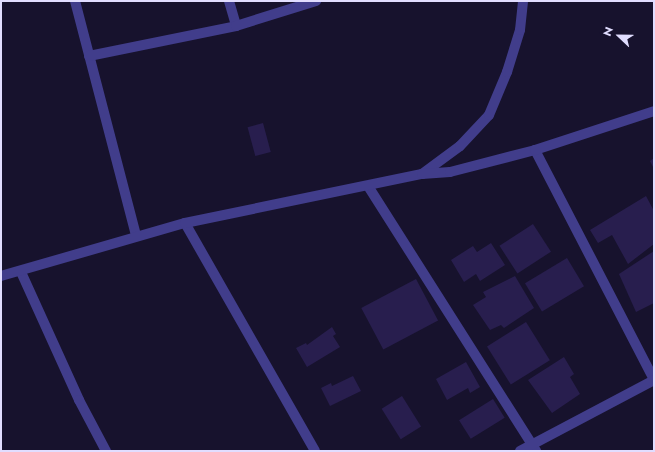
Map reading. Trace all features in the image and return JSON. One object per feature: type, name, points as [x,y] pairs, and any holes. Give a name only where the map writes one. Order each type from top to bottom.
[{"type":"street","points":[[75,1],[136,236]]},
{"type":"street","points":[[229,1],[236,26]]},
{"type":"street","points":[[90,56],[236,26],[316,1]]},
{"type":"street","points":[[422,174],[460,146],[489,115],[507,72],[520,30],[523,1]]},
{"type":"street","points":[[1,276],[21,272],[136,236],[185,223],[422,174],[450,172],[535,150],[654,111]]},
{"type":"street","points":[[520,451],[534,447],[654,380],[535,150]]},
{"type":"street","points":[[368,186],[534,447]]},
{"type":"street","points":[[185,223],[315,451]]},
{"type":"street","points":[[21,272],[79,400],[106,451]]},
{"type":"building","points":[[263,123],[271,152],[255,156],[248,127]]},
{"type":"building","points":[[654,158],[654,169],[650,161]]},
{"type":"building","points":[[646,196],[654,211],[654,244],[628,264],[612,235],[598,243],[590,230]]},
{"type":"building","points":[[533,224],[551,252],[517,273],[499,246]]},
{"type":"building","points":[[491,243],[505,265],[480,281],[476,274],[464,282],[451,260],[473,246],[477,252]]},
{"type":"building","points":[[654,251],[654,303],[636,312],[619,274]]},
{"type":"building","points":[[567,258],[584,286],[542,312],[525,283]]},
{"type":"building","points":[[515,276],[534,308],[504,328],[501,325],[490,330],[473,305],[486,297],[483,292]]},
{"type":"building","points":[[416,279],[438,320],[383,350],[361,308]]},
{"type":"building","points":[[526,322],[550,360],[511,385],[487,346]]},
{"type":"building","points":[[332,327],[336,334],[333,336],[340,347],[307,367],[296,348],[306,343],[307,345]]},
{"type":"building","points":[[564,357],[574,374],[570,377],[580,394],[552,413],[528,380]]},
{"type":"building","points":[[466,362],[480,387],[470,393],[468,388],[447,400],[436,379]]},
{"type":"building","points":[[353,376],[361,391],[330,406],[321,388],[331,383],[332,386]]},
{"type":"building","points":[[402,396],[421,427],[401,439],[382,409]]},
{"type":"building","points":[[493,399],[505,418],[471,439],[459,420]]}]
